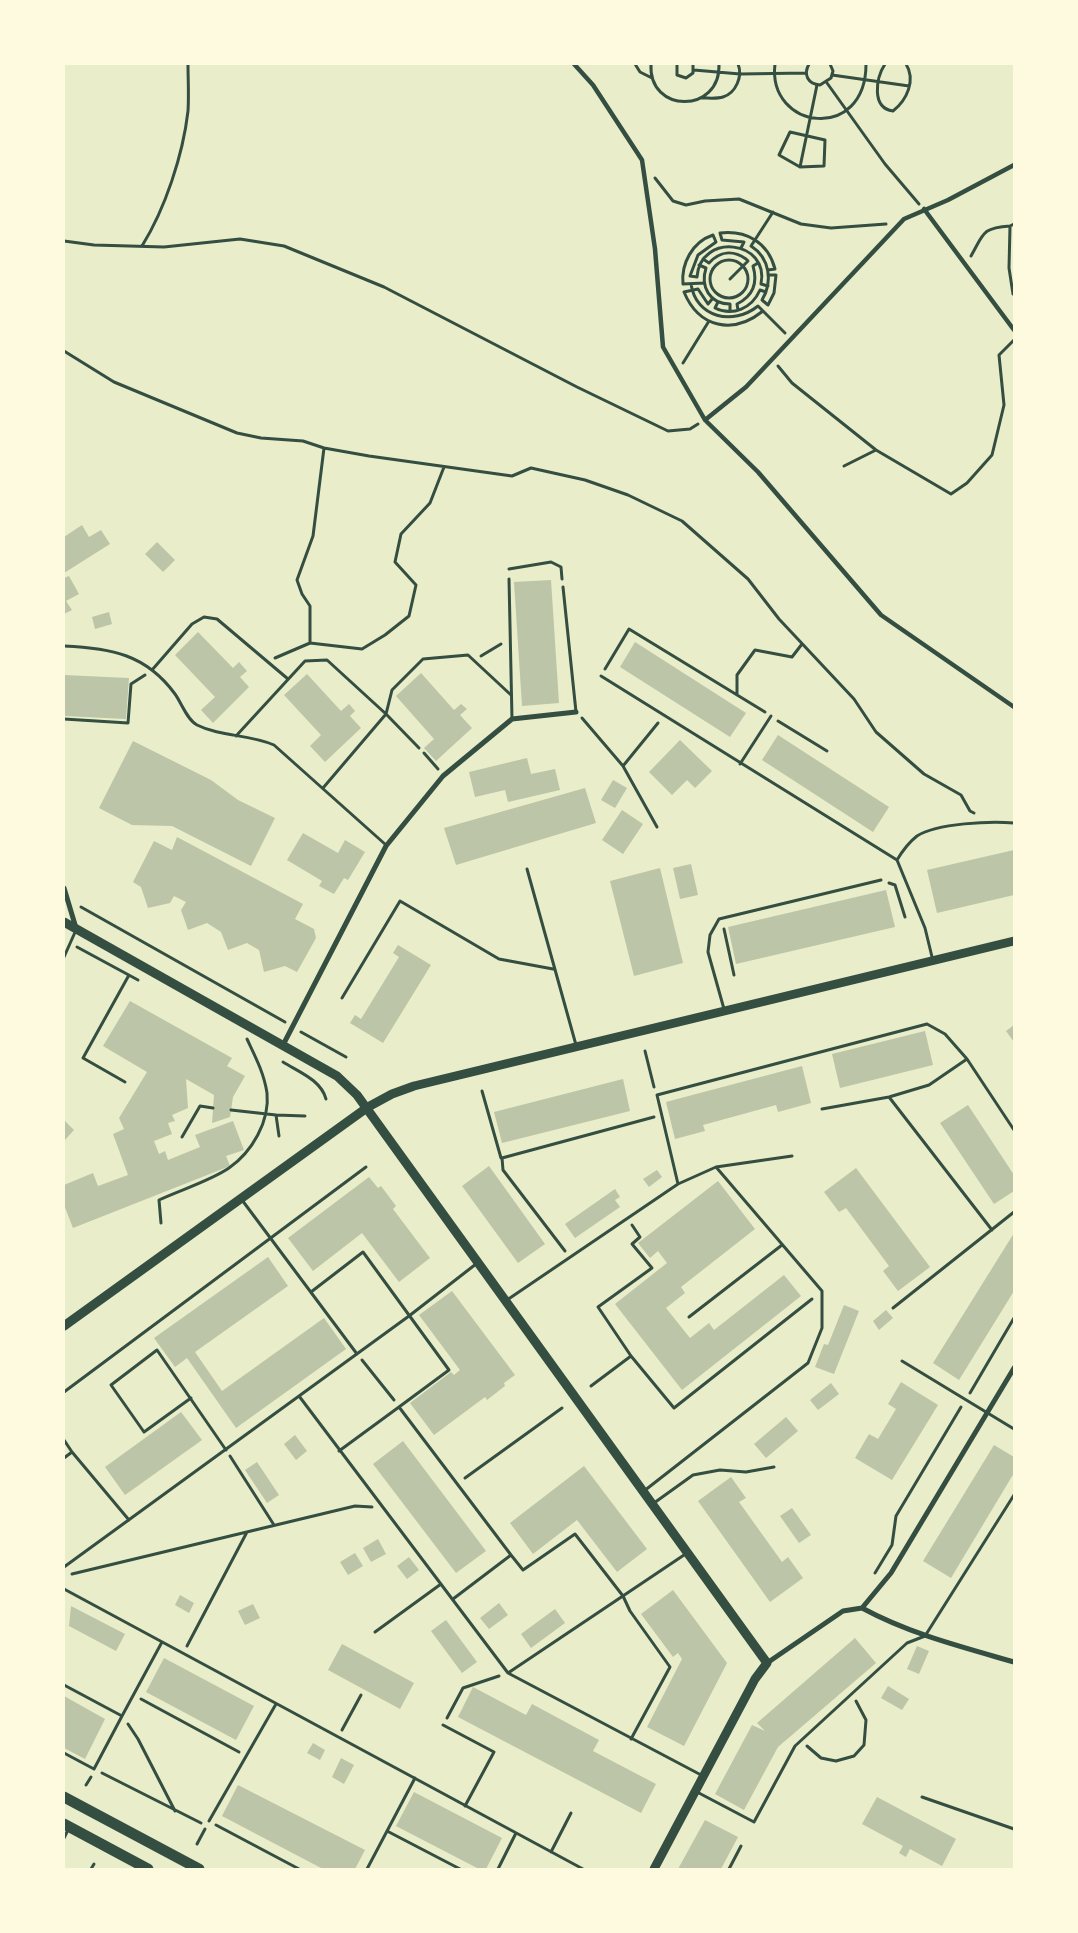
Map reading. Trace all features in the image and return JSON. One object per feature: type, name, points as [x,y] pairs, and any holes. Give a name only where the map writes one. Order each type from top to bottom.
[{"type":"main road","points":[[64,1797],[199,1869]]},
{"type":"main road","points":[[67,1826],[148,1869]]},
{"type":"street","points":[[574,64],[593,85],[642,160],[655,249],[663,347],[705,420],[758,472],[882,615],[1014,707]]},
{"type":"street","points":[[705,420],[746,387],[904,219],[948,200],[1014,165]]},
{"type":"street","points":[[924,209],[1014,330]]},
{"type":"street","points":[[283,1045],[386,846],[443,776],[512,720],[576,712]]},
{"type":"street","points":[[64,888],[76,929]]},
{"type":"street","points":[[64,922],[337,1076],[368,1107],[767,1663]]},
{"type":"street","points":[[64,1326],[368,1107],[392,1094],[414,1086],[1014,941]]},
{"type":"street","points":[[862,1608],[891,1573],[1014,1368]]},
{"type":"street","points":[[654,1869],[755,1679],[767,1663],[843,1611],[862,1608],[890,1623],[925,1636],[1014,1662]]},
{"type":"lane","points":[[509,579],[512,720]]},
{"type":"lane","points":[[563,588],[576,712]]},
{"type":"lane","points":[[152,670],[192,624],[204,617],[217,619],[288,679]]},
{"type":"lane","points":[[64,646],[93,647],[119,652],[140,661],[152,670],[174,693],[194,724],[235,737],[259,738],[274,745],[386,846]]},
{"type":"lane","points":[[323,788],[386,714],[392,690],[423,659],[468,655],[511,695]]},
{"type":"lane","points":[[235,737],[305,661],[327,660],[386,714],[419,748]]},
{"type":"lane","points":[[600,676],[897,860],[925,928],[933,961]]},
{"type":"lane","points":[[740,764],[771,716]]},
{"type":"lane","points":[[897,860],[905,847],[919,835],[938,829],[991,820],[1014,823]]},
{"type":"lane","points":[[527,869],[576,1047]]},
{"type":"lane","points":[[725,1012],[708,952],[710,935],[718,919],[881,880]]},
{"type":"lane","points":[[342,998],[400,901],[499,959],[553,969]]},
{"type":"lane","points":[[64,957],[76,929]]},
{"type":"lane","points":[[678,1184],[656,1095],[928,1024],[945,1034],[967,1059],[1014,1130]]},
{"type":"lane","points":[[822,1109],[889,1097],[929,1084],[967,1059]]},
{"type":"lane","points":[[889,1097],[992,1230]]},
{"type":"lane","points":[[507,1301],[678,1184],[716,1166],[792,1156]]},
{"type":"lane","points":[[644,1491],[808,1363],[822,1328],[822,1291],[716,1166]]},
{"type":"lane","points":[[64,1392],[366,1167]]},
{"type":"lane","points":[[240,1198],[357,1354]]},
{"type":"lane","points":[[893,1308],[1014,1212]]},
{"type":"lane","points":[[689,1317],[782,1244]]},
{"type":"lane","points":[[311,1292],[363,1252],[448,1370],[339,1451]]},
{"type":"lane","points":[[64,1568],[409,1316],[479,1262]]},
{"type":"lane","points":[[191,1398],[144,1432],[111,1385],[157,1350],[191,1398],[226,1450]]},
{"type":"lane","points":[[902,1361],[1014,1429]]},
{"type":"lane","points":[[299,1396],[508,1673],[703,1776]]},
{"type":"lane","points":[[399,1407],[523,1570],[575,1534],[623,1596],[630,1611],[670,1667],[631,1739]]},
{"type":"lane","points":[[64,1440],[129,1520]]},
{"type":"lane","points":[[64,1458],[72,1452]]},
{"type":"lane","points":[[652,1504],[693,1475],[720,1470],[746,1472],[774,1467]]},
{"type":"lane","points":[[696,1791],[754,1822],[795,1746],[907,1643],[925,1636],[1014,1495]]},
{"type":"lane","points":[[508,1673],[688,1552]]},
{"type":"lane","points":[[453,1599],[511,1555]]},
{"type":"lane","points":[[375,1632],[441,1584]]},
{"type":"lane","points":[[64,1589],[583,1869]]},
{"type":"lane","points":[[64,1754],[94,1770],[162,1642]]},
{"type":"lane","points":[[64,1685],[122,1716]]},
{"type":"lane","points":[[209,1821],[276,1704]]},
{"type":"lane","points":[[443,1725],[494,1752],[465,1806]]},
{"type":"lane","points":[[367,1869],[415,1778]]},
{"type":"lane","points":[[922,1797],[1014,1829]]},
{"type":"lane","points":[[551,1852],[571,1812]]},
{"type":"lane","points":[[64,1838],[67,1826]]},
{"type":"lane","points":[[387,1831],[460,1869]]},
{"type":"lane","points":[[498,1869],[516,1833]]},
{"type":"lane","points":[[729,1869],[741,1846]]},
{"type":"path","points":[[142,246],[167,196],[176,167],[188,111],[188,64]]},
{"type":"path","points":[[635,64],[640,72],[652,78]]},
{"type":"path","points":[[651,64],[652,78],[663,95],[672,100],[682,102],[702,98],[724,97],[738,82],[740,74],[738,64]]},
{"type":"path","points":[[675,64],[677,75],[682,78],[688,78],[694,70],[693,64]]},
{"type":"path","points":[[702,98],[716,83],[719,64]]},
{"type":"path","points":[[775,64],[774,73],[777,88],[784,101],[795,111],[809,117],[834,116],[846,111],[862,94],[866,80],[866,64]]},
{"type":"path","points":[[809,64],[806,73],[810,81],[817,85],[827,83],[832,75],[830,64]]},
{"type":"path","points":[[885,64],[880,71],[878,82],[880,104],[886,110],[893,111],[900,105],[909,86],[910,75],[906,64]]},
{"type":"path","points":[[694,70],[740,74],[806,73]]},
{"type":"path","points":[[832,75],[909,86]]},
{"type":"path","points":[[827,83],[900,184],[924,209]]},
{"type":"path","points":[[800,167],[817,85]]},
{"type":"path","points":[[790,132],[805,136],[825,140],[824,166],[800,167],[779,155],[790,132]]},
{"type":"path","points":[[642,160],[673,201],[686,205],[705,201],[739,199],[801,224],[831,228],[888,224],[904,219]]},
{"type":"path","points":[[768,275],[776,275],[776,282],[768,305],[762,300],[768,286],[768,275],[768,270],[761,255],[751,246],[773,212]]},
{"type":"path","points":[[964,263],[983,234],[990,228],[1012,225],[1009,268],[1013,294]]},
{"type":"path","points":[[741,248],[744,242],[722,240],[720,233],[741,233],[755,240],[767,251],[773,260],[775,269],[768,270]]},
{"type":"path","points":[[704,283],[683,284],[683,270],[687,260],[700,242],[713,235],[716,242],[698,255],[693,263],[690,276],[697,277],[699,265],[715,249],[722,246],[741,248],[751,254],[758,263],[762,273],[761,284],[768,286]]},
{"type":"path","points":[[64,241],[94,245],[164,247],[240,239],[284,246],[384,287],[577,387],[668,431],[690,429],[705,420]]},
{"type":"path","points":[[703,259],[709,263],[718,255],[736,253],[748,261],[730,279]]},
{"type":"path","points":[[730,259],[743,265],[749,280],[743,292],[736,297],[727,298],[715,292],[711,284],[710,275],[717,264],[730,259]]},
{"type":"path","points":[[738,310],[737,304],[752,292],[755,280],[752,266],[758,263]]},
{"type":"path","points":[[699,265],[706,268],[704,283],[707,292],[718,302],[730,304],[730,311]]},
{"type":"path","points":[[691,284],[700,305],[708,312],[716,316],[734,318],[751,312],[758,306],[792,340]]},
{"type":"path","points":[[713,298],[708,304],[698,289],[684,292],[688,302],[703,318],[724,325],[745,323],[763,311]]},
{"type":"path","points":[[718,302],[715,308],[730,311],[738,310],[753,302],[760,290],[766,292]]},
{"type":"path","points":[[703,318],[708,312]]},
{"type":"path","points":[[677,372],[709,320]]},
{"type":"path","points":[[772,359],[792,383],[876,450],[951,494],[968,484],[992,455],[1004,405],[999,355],[1014,339]]},
{"type":"path","points":[[64,351],[114,382],[237,433],[261,438],[303,441],[324,448],[512,476],[531,468],[585,480],[628,495],[682,520],[748,579],[779,619],[854,699],[876,732],[924,774],[960,795],[970,811]]},
{"type":"path","points":[[310,643],[310,606],[302,594],[297,580],[313,536],[324,448]]},
{"type":"path","points":[[844,466],[876,450]]},
{"type":"path","points":[[275,658],[310,643],[362,649],[385,635],[408,616],[416,585],[394,562],[401,534],[430,503],[444,467]]},
{"type":"path","points":[[508,570],[512,567],[551,562],[561,568],[561,574]]},
{"type":"path","points":[[600,676],[629,629],[827,751]]},
{"type":"path","points":[[474,660],[510,639]]},
{"type":"path","points":[[737,695],[737,675],[755,650],[792,657],[802,644]]},
{"type":"path","points":[[64,719],[128,723],[131,684],[152,670]]},
{"type":"path","points":[[588,725],[623,766],[657,827]]},
{"type":"path","points":[[623,766],[652,731]]},
{"type":"path","points":[[419,748],[443,776]]},
{"type":"path","points":[[881,880],[895,885],[905,917]]},
{"type":"path","points":[[68,900],[292,1026]]},
{"type":"path","points":[[722,918],[734,975]]},
{"type":"path","points":[[70,943],[145,984]]},
{"type":"path","points":[[125,1082],[83,1058],[128,975]]},
{"type":"path","points":[[300,1031],[346,1057]]},
{"type":"path","points":[[238,1034],[254,1044]]},
{"type":"path","points":[[161,1223],[159,1200],[228,1169],[244,1155],[259,1132],[267,1114],[267,1093],[262,1074],[247,1039]]},
{"type":"path","points":[[644,1051],[656,1095]]},
{"type":"path","points":[[277,1058],[315,1082],[323,1090],[326,1099]]},
{"type":"path","points":[[482,1091],[504,1170],[570,1257]]},
{"type":"path","points":[[182,1137],[200,1106],[213,1108]]},
{"type":"path","points":[[231,1110],[305,1116]]},
{"type":"path","points":[[276,1115],[279,1136]]},
{"type":"path","points":[[502,1158],[661,1115]]},
{"type":"path","points":[[627,1219],[640,1237],[632,1244],[652,1268],[598,1308],[630,1356],[674,1408],[822,1291]]},
{"type":"path","points":[[875,1573],[892,1544],[896,1516],[1014,1318]]},
{"type":"path","points":[[357,1354],[399,1407]]},
{"type":"path","points":[[591,1386],[630,1356]]},
{"type":"path","points":[[457,1484],[562,1408]]},
{"type":"path","points":[[226,1450],[274,1525]]},
{"type":"path","points":[[65,1576],[355,1506],[383,1508]]},
{"type":"path","points":[[183,1654],[247,1532]]},
{"type":"path","points":[[443,1725],[463,1688],[508,1673]]},
{"type":"path","points":[[801,1741],[821,1758],[836,1761],[854,1756],[864,1745],[866,1720],[852,1694]]},
{"type":"path","points":[[338,1737],[361,1695]]},
{"type":"path","points":[[133,1696],[246,1756]]},
{"type":"path","points":[[122,1716],[138,1739],[175,1811]]},
{"type":"path","points":[[94,1770],[199,1823],[209,1821],[299,1869]]},
{"type":"path","points":[[197,1844],[209,1821]]},
{"type":"path","points":[[91,1869],[94,1864]]},
{"type":"building","points":[[82,525],[89,537],[101,530],[110,544],[64,573],[64,537]]},
{"type":"building","points":[[157,542],[175,560],[163,572],[145,554]]},
{"type":"building","points":[[69,576],[79,594],[66,601],[72,610],[64,614],[64,578]]},
{"type":"building","points":[[551,580],[559,703],[522,706],[514,582]]},
{"type":"building","points":[[109,612],[112,624],[95,629],[92,617]]},
{"type":"building","points":[[198,632],[233,668],[239,662],[247,671],[240,677],[249,687],[213,723],[201,710],[215,697],[175,655]]},
{"type":"building","points":[[635,642],[746,713],[730,737],[620,667]]},
{"type":"building","points":[[421,673],[454,710],[461,704],[467,709],[460,715],[472,728],[436,761],[424,748],[434,739],[396,696]]},
{"type":"building","points":[[307,674],[341,711],[349,704],[355,711],[350,716],[361,728],[325,762],[310,746],[321,735],[284,695]]},
{"type":"building","points":[[64,675],[129,678],[126,719],[64,716]]},
{"type":"building","points":[[778,735],[889,807],[873,832],[762,760]]},
{"type":"building","points":[[680,740],[712,771],[695,788],[687,780],[672,795],[649,772]]},
{"type":"building","points":[[133,741],[211,780],[238,800],[275,818],[251,866],[172,826],[132,825],[99,808]]},
{"type":"building","points":[[527,758],[531,774],[555,769],[560,790],[508,802],[505,790],[475,797],[469,772]]},
{"type":"building","points":[[613,780],[627,788],[615,808],[601,800]]},
{"type":"building","points":[[585,788],[596,823],[456,865],[444,828]]},
{"type":"building","points":[[622,810],[643,824],[623,854],[602,840]]},
{"type":"building","points":[[303,833],[338,853],[345,840],[365,852],[348,880],[344,878],[334,894],[319,886],[322,881],[287,860]]},
{"type":"building","points":[[177,837],[303,904],[295,919],[314,929],[316,938],[297,972],[285,966],[264,972],[259,950],[247,943],[228,950],[221,932],[207,923],[188,930],[181,910],[186,902],[174,896],[170,903],[148,908],[141,887],[133,882],[154,841],[172,850]]},
{"type":"building","points":[[1014,850],[1014,895],[937,913],[927,870]]},
{"type":"building","points":[[691,864],[698,895],[680,899],[673,868]]},
{"type":"building","points":[[660,868],[683,963],[634,976],[610,881]]},
{"type":"building","points":[[886,890],[895,927],[736,964],[728,927]]},
{"type":"building","points":[[398,945],[431,965],[383,1043],[350,1023],[355,1015],[361,1019],[399,957],[393,953]]},
{"type":"building","points":[[130,1001],[232,1058],[227,1066],[245,1076],[233,1097],[230,1117],[212,1123],[214,1095],[186,1079],[188,1108],[172,1115],[175,1121],[168,1123],[172,1134],[154,1141],[159,1154],[165,1151],[168,1160],[200,1147],[195,1135],[233,1121],[244,1150],[226,1156],[230,1166],[73,1228],[64,1205],[64,1185],[93,1173],[98,1186],[128,1175],[113,1134],[124,1129],[119,1118],[147,1072],[103,1046]]},
{"type":"building","points":[[1014,1025],[1014,1042],[1006,1031]]},
{"type":"building","points":[[925,1031],[933,1065],[840,1088],[832,1054]]},
{"type":"building","points":[[802,1066],[811,1103],[778,1112],[776,1105],[703,1125],[705,1131],[675,1139],[666,1102]]},
{"type":"building","points":[[623,1079],[630,1111],[502,1143],[494,1112]]},
{"type":"building","points":[[968,1105],[1014,1175],[1014,1191],[994,1204],[940,1123]]},
{"type":"building","points":[[64,1120],[74,1130],[64,1141]]},
{"type":"building","points":[[489,1166],[545,1244],[518,1263],[462,1186]]},
{"type":"building","points":[[856,1168],[930,1267],[898,1291],[883,1271],[889,1266],[846,1208],[839,1212],[824,1192]]},
{"type":"building","points":[[657,1170],[662,1177],[649,1187],[643,1179]]},
{"type":"building","points":[[369,1177],[378,1188],[381,1186],[396,1206],[393,1209],[430,1258],[399,1282],[362,1233],[313,1271],[288,1238]]},
{"type":"building","points":[[718,1181],[755,1229],[681,1287],[685,1293],[666,1308],[690,1338],[709,1323],[714,1330],[784,1275],[801,1296],[682,1390],[615,1304],[667,1263],[658,1251],[650,1258],[638,1243]]},
{"type":"building","points":[[615,1189],[620,1197],[615,1200],[620,1207],[575,1238],[565,1224]]},
{"type":"building","points":[[1014,1233],[1014,1291],[959,1380],[933,1363]]},
{"type":"building","points":[[268,1257],[288,1286],[195,1352],[222,1391],[324,1318],[346,1349],[236,1428],[187,1358],[175,1367],[154,1338]]},
{"type":"building","points":[[452,1291],[515,1375],[504,1383],[505,1386],[487,1400],[485,1397],[434,1435],[410,1403],[451,1372],[454,1375],[460,1370],[419,1315]]},
{"type":"building","points":[[844,1305],[859,1311],[834,1374],[815,1367],[824,1344],[828,1345]]},
{"type":"building","points":[[886,1310],[893,1318],[879,1330],[873,1321]]},
{"type":"building","points":[[901,1382],[938,1405],[892,1480],[855,1458],[869,1434],[878,1439],[896,1409],[888,1404]]},
{"type":"building","points":[[831,1383],[839,1394],[818,1410],[810,1400]]},
{"type":"building","points":[[181,1412],[202,1440],[125,1495],[105,1467]]},
{"type":"building","points":[[786,1417],[798,1431],[766,1458],[754,1444]]},
{"type":"building","points":[[295,1435],[307,1451],[296,1460],[284,1444]]},
{"type":"building","points":[[403,1441],[486,1551],[456,1573],[373,1464]]},
{"type":"building","points":[[994,1445],[1014,1457],[1014,1473],[951,1578],[923,1561]]},
{"type":"building","points":[[257,1462],[279,1495],[267,1503],[245,1470]]},
{"type":"building","points":[[584,1466],[647,1549],[617,1572],[577,1520],[533,1554],[510,1523]]},
{"type":"building","points":[[731,1477],[746,1498],[739,1502],[782,1562],[788,1557],[803,1578],[770,1602],[698,1501]]},
{"type":"building","points":[[792,1508],[811,1535],[799,1543],[780,1516]]},
{"type":"building","points":[[378,1539],[386,1554],[371,1562],[363,1548]]},
{"type":"building","points":[[355,1553],[363,1566],[348,1575],[340,1562]]},
{"type":"building","points":[[409,1557],[419,1570],[407,1579],[397,1566]]},
{"type":"building","points":[[673,1590],[727,1663],[684,1746],[647,1727],[682,1659],[678,1653],[673,1657],[641,1614]]},
{"type":"building","points":[[180,1595],[194,1603],[189,1613],[175,1605]]},
{"type":"building","points":[[499,1603],[508,1615],[489,1629],[480,1618]]},
{"type":"building","points":[[253,1604],[260,1618],[245,1625],[238,1611]]},
{"type":"building","points":[[71,1606],[125,1634],[116,1651],[69,1626]]},
{"type":"building","points":[[555,1609],[565,1623],[531,1648],[521,1634]]},
{"type":"building","points":[[446,1620],[477,1662],[462,1673],[431,1631]]},
{"type":"building","points":[[855,1638],[876,1663],[778,1747],[744,1810],[715,1794],[752,1725],[765,1731],[757,1723]]},
{"type":"building","points":[[342,1644],[414,1683],[400,1709],[328,1670]]},
{"type":"building","points":[[917,1646],[929,1651],[919,1674],[907,1669]]},
{"type":"building","points":[[164,1658],[254,1706],[236,1740],[146,1692]]},
{"type":"building","points":[[888,1686],[909,1699],[902,1710],[881,1698]]},
{"type":"building","points":[[473,1687],[526,1715],[532,1704],[599,1740],[593,1751],[656,1784],[641,1813],[458,1717]]},
{"type":"building","points":[[64,1696],[105,1719],[85,1759],[64,1748]]},
{"type":"building","points":[[313,1743],[325,1750],[320,1760],[307,1753]]},
{"type":"building","points":[[341,1758],[354,1765],[344,1784],[332,1777]]},
{"type":"building","points":[[238,1785],[365,1850],[355,1869],[323,1869],[222,1816]]},
{"type":"building","points":[[414,1792],[502,1838],[486,1869],[479,1869],[396,1826]]},
{"type":"building","points":[[877,1797],[956,1839],[942,1866],[910,1849],[906,1857],[899,1853],[903,1846],[862,1824]]},
{"type":"building","points":[[705,1820],[738,1837],[721,1869],[678,1869]]}]
